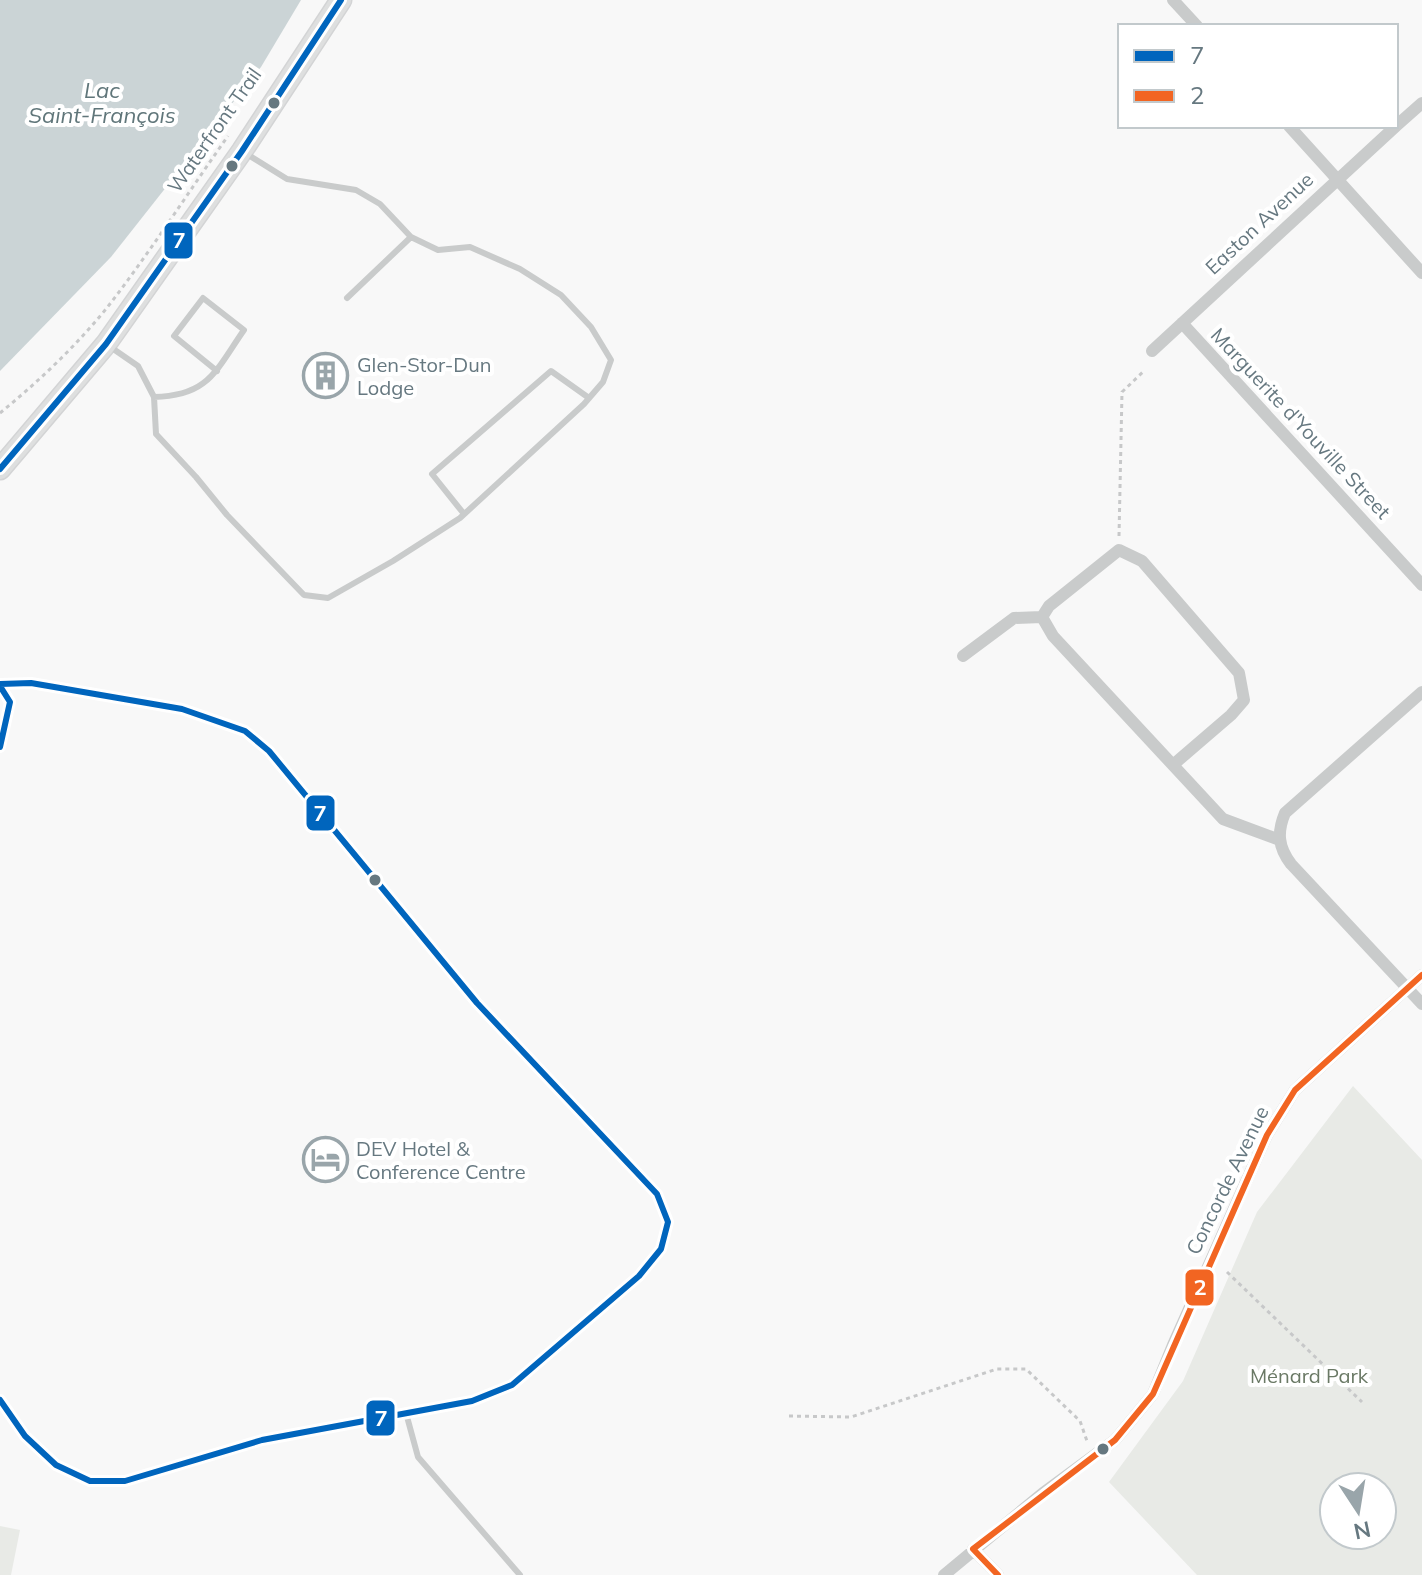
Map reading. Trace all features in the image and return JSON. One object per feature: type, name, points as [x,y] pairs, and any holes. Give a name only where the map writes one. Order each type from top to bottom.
[{"type":"main road","points":[[0,469],[106,344],[242,151],[341,0]]},
{"type":"main road","points":[[0,448],[55,402]]},
{"type":"street","points":[[1173,0],[1195,24]]},
{"type":"street","name":"Easton Avenue","points":[[1398,124],[1422,103]]},
{"type":"street","points":[[1291,128],[1422,273]]},
{"type":"street","name":"Easton Avenue","points":[[1152,351],[1394,128]]},
{"type":"street","name":"Marguerite d'Youville Street","points":[[1182,323],[1422,585]]},
{"type":"street","points":[[1042,617],[1049,606],[1119,550],[1142,561],[1239,673],[1244,700],[1174,764]]},
{"type":"street","points":[[963,656],[1014,618],[1042,617]]},
{"type":"street","points":[[1042,617],[1053,636],[1223,819],[1280,840]]},
{"type":"street","points":[[1422,692],[1285,813],[1280,826],[1283,854],[1422,1004]]},
{"type":"street","name":"Concorde Avenue","points":[[944,1575],[973,1549],[1115,1440],[1153,1394],[1267,1135],[1295,1090],[1422,975]]},
{"type":"street","points":[[973,1549],[998,1575]]},
{"type":"lane","points":[[106,344],[138,366],[154,397],[156,434],[227,515],[304,595],[328,598],[393,561],[464,514],[603,382],[611,360],[591,327],[561,295],[520,269],[470,247],[438,250],[411,237],[380,204],[356,190],[287,179],[242,151]]},
{"type":"lane","points":[[347,298],[411,237]]},
{"type":"lane","points":[[154,397],[177,397],[210,381],[217,371],[244,330],[203,298],[174,336],[217,371]]},
{"type":"lane","points":[[464,514],[432,474],[551,371],[589,398]]},
{"type":"lane","points":[[0,747],[10,702],[0,685],[31,683],[182,709],[245,731],[269,751],[477,1003],[657,1194],[668,1222],[661,1249],[639,1276],[512,1385],[472,1401],[262,1440],[125,1481],[90,1481],[56,1465],[25,1436],[0,1400]]},
{"type":"lane","points":[[406,1413],[418,1457],[520,1575]]},
{"type":"path","name":"Waterfront Trail","points":[[0,413],[50,369],[106,308],[230,133]]},
{"type":"path","points":[[1119,550],[1122,392],[1145,370]]},
{"type":"path","points":[[1227,1272],[1362,1402]]},
{"type":"path","points":[[789,1416],[851,1417],[997,1369],[1026,1369],[1080,1421],[1087,1441]]},
{"type":"green space","name":"Ménard Park","points":[[1353,1086],[1422,1160],[1422,1575],[1197,1575],[1109,1482],[1183,1381],[1257,1212]]},
{"type":"green space","points":[[0,1526],[20,1530],[11,1575],[0,1575]]},
{"type":"water","name":"Lac Saint-François","points":[[0,0],[301,0],[261,67],[111,257],[0,371]]},
{"type":"transit line","name":"7","points":[[0,469],[106,344],[242,151],[341,0]]},
{"type":"transit line","name":"7","points":[[0,684],[31,683],[182,709],[245,731],[269,751],[477,1003],[657,1194],[668,1222],[661,1249],[639,1276],[512,1385],[472,1401],[262,1440],[125,1481],[90,1481],[56,1465],[25,1436],[0,1400]]},
{"type":"transit line","name":"7","points":[[0,686],[10,702],[0,747]]},
{"type":"transit line","name":"2","points":[[998,1575],[973,1549],[1115,1440],[1153,1394],[1267,1135],[1295,1090],[1422,975]]},
{"type":"place","name":"Glen-Stor-Dun Lodge","points":[[326,375]]},
{"type":"place","name":"DEV Hotel & Conference Centre","points":[[325,1159]]}]
